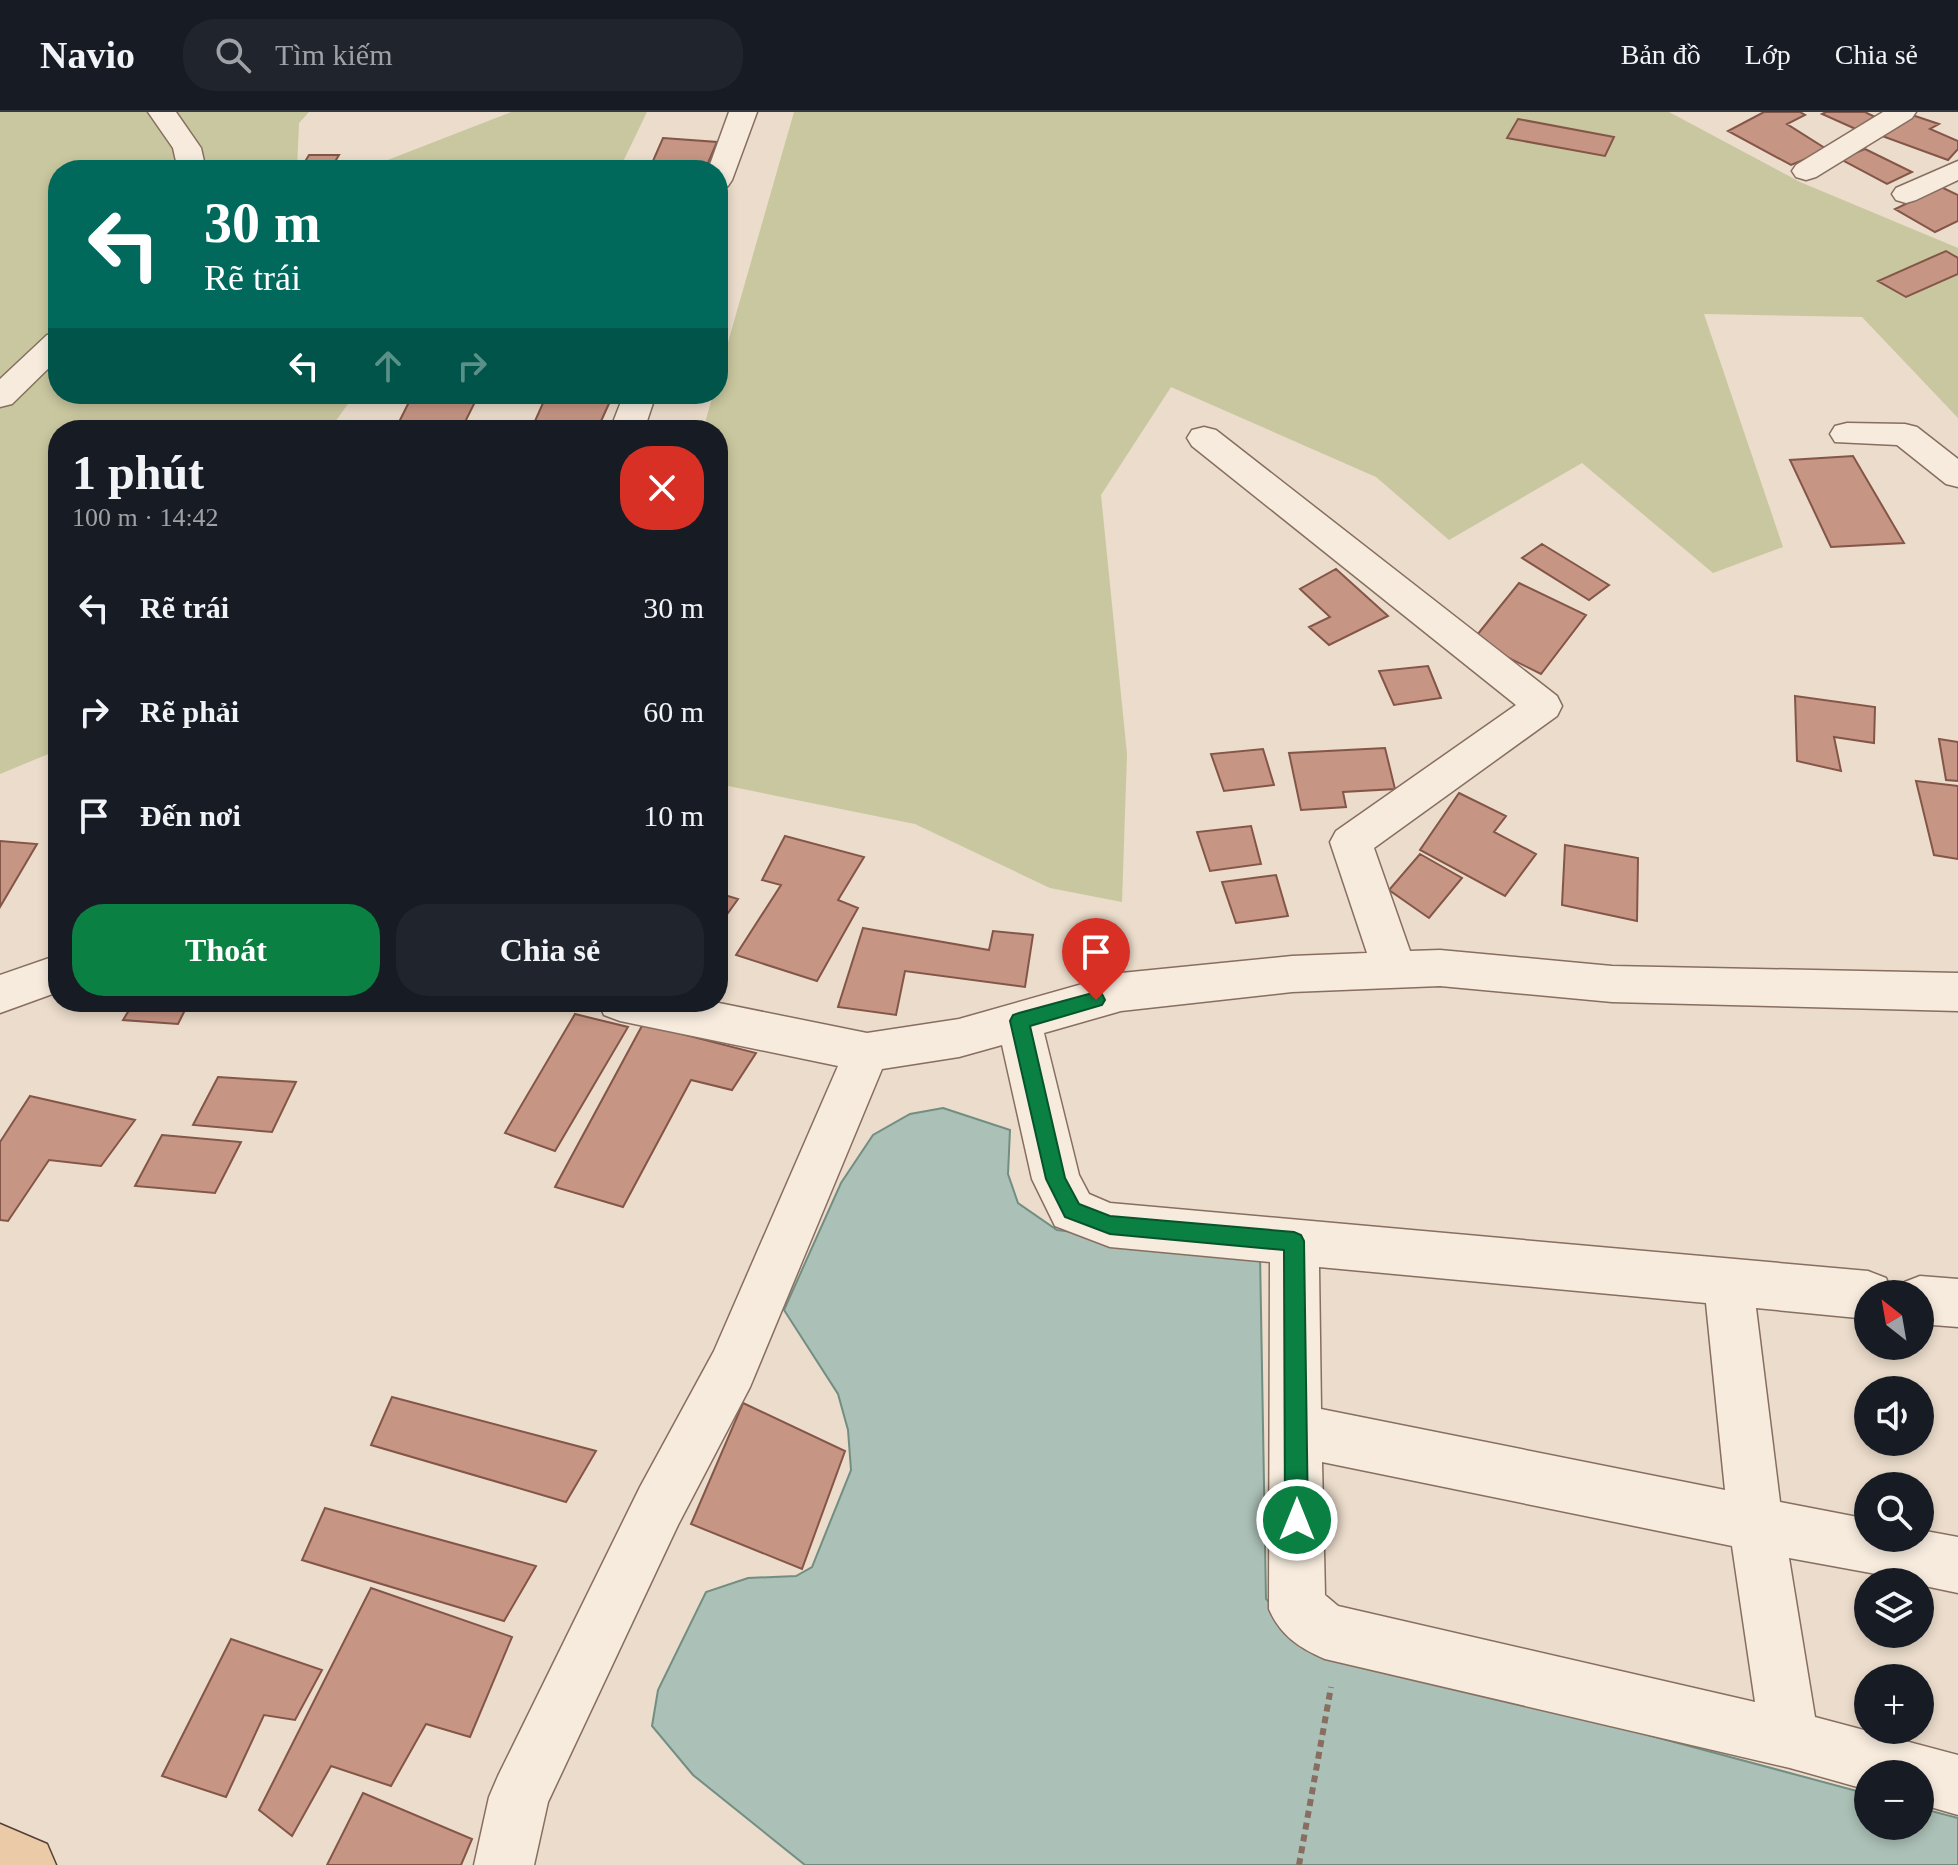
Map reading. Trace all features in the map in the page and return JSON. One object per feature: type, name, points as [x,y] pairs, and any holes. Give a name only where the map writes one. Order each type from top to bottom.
[{"type":"main road","points":[[0,1854],[26,1865]]},
{"type":"street","points":[[162,112],[187,148],[190,160]]},
{"type":"street","points":[[725,160],[743,112]]},
{"type":"street","points":[[1806,171],[1902,112]]},
{"type":"street","points":[[1906,194],[1958,169]]},
{"type":"street","points":[[0,397],[48,351]]},
{"type":"street","points":[[1847,434],[1905,435],[1958,476]]},
{"type":"street","points":[[1204,438],[1543,706],[1351,842],[1395,970]]},
{"type":"street","points":[[669,1012],[867,1052],[959,1038],[1121,992],[1292,974],[1440,968],[1612,984],[1958,992]]},
{"type":"street","points":[[0,994],[48,977]]},
{"type":"street","points":[[1019,1021],[1056,1179],[1072,1210],[1110,1225],[1854,1294]]},
{"type":"street","points":[[504,1865],[519,1797],[659,1506],[732,1369],[867,1052]]},
{"type":"street","points":[[1294,1241],[1297,1609],[1325,1631],[1340,1635],[1790,1739],[1867,1760]]},
{"type":"street","points":[[1728,1281],[1756,1524],[1790,1739]]},
{"type":"street","points":[[1934,1301],[1958,1303]]},
{"type":"street","points":[[1296,1430],[1958,1565]]},
{"type":"street","points":[[1934,1778],[1958,1785]]},
{"type":"path","points":[[1299,1865],[1340,1635]]},
{"type":"shaded area","points":[[0,112],[309,112],[299,123],[297,160],[48,160],[48,404],[348,404],[336,420],[48,420],[48,754],[0,774]]},
{"type":"shaded area","points":[[511,112],[647,112],[624,160],[388,160]]},
{"type":"shaded area","points":[[794,112],[1669,112],[1800,182],[1958,248],[1958,418],[1862,317],[1704,314],[1783,547],[1713,573],[1582,463],[1449,540],[1376,477],[1171,387],[1101,495],[1127,754],[1122,902],[1050,888],[915,824],[728,786],[728,420],[706,420],[710,404],[728,404],[728,342]]},
{"type":"shaded area","points":[[943,1108],[1010,1130],[1008,1174],[1018,1203],[1057,1230],[1260,1254],[1266,1599],[1316,1646],[1854,1790],[1854,1840],[1934,1840],[1934,1812],[1958,1818],[1958,1865],[805,1865],[693,1775],[652,1726],[658,1690],[706,1592],[748,1578],[796,1576],[812,1567],[851,1470],[848,1430],[838,1394],[784,1310],[841,1183],[873,1135],[910,1114]]},
{"type":"building","points":[[1764,112],[1800,112],[1805,115],[1787,124],[1828,150],[1791,165],[1728,131]]},
{"type":"building","points":[[1865,112],[1875,117],[1858,130],[1822,114]]},
{"type":"building","points":[[1912,115],[1939,124],[1930,129],[1958,141],[1958,149],[1948,160],[1882,136]]},
{"type":"building","points":[[1518,119],[1614,137],[1605,156],[1507,138]]},
{"type":"building","points":[[663,138],[717,142],[709,160],[653,160]]},
{"type":"building","points":[[1865,149],[1912,172],[1887,184],[1840,159]]},
{"type":"building","points":[[309,155],[339,155],[336,160],[306,160]]},
{"type":"building","points":[[1941,187],[1958,195],[1958,221],[1935,232],[1895,209]]},
{"type":"building","points":[[1946,251],[1958,258],[1958,274],[1906,297],[1878,281]]},
{"type":"building","points":[[408,404],[474,404],[466,420],[400,420]]},
{"type":"building","points":[[543,404],[609,404],[602,420],[535,420]]},
{"type":"building","points":[[1853,456],[1904,543],[1831,547],[1790,460]]},
{"type":"building","points":[[1542,544],[1609,585],[1589,600],[1522,558]]},
{"type":"building","points":[[1336,569],[1388,616],[1329,645],[1309,627],[1330,617],[1300,589]]},
{"type":"building","points":[[1519,583],[1586,615],[1541,674],[1473,640]]},
{"type":"building","points":[[1428,666],[1441,698],[1394,705],[1379,671]]},
{"type":"building","points":[[1795,696],[1875,707],[1874,743],[1834,737],[1841,771],[1797,761]]},
{"type":"building","points":[[1939,739],[1958,742],[1958,781],[1946,780]]},
{"type":"building","points":[[1385,748],[1395,789],[1343,792],[1346,807],[1301,810],[1289,753]]},
{"type":"building","points":[[1263,749],[1274,785],[1224,791],[1211,754]]},
{"type":"building","points":[[1916,781],[1958,786],[1958,859],[1934,855]]},
{"type":"building","points":[[1459,793],[1506,816],[1494,832],[1536,854],[1505,896],[1420,850]]},
{"type":"building","points":[[1251,826],[1261,864],[1210,871],[1197,832]]},
{"type":"building","points":[[785,836],[864,857],[838,900],[858,908],[817,981],[736,955],[781,885],[762,880]]},
{"type":"building","points":[[0,841],[37,844],[0,907]]},
{"type":"building","points":[[1565,845],[1638,858],[1637,921],[1562,905]]},
{"type":"building","points":[[1420,854],[1462,878],[1429,918],[1389,890]]},
{"type":"building","points":[[1276,875],[1288,916],[1236,923],[1222,882]]},
{"type":"building","points":[[728,896],[738,899],[728,913]]},
{"type":"building","points":[[863,928],[989,950],[993,931],[1033,935],[1025,987],[905,971],[896,1015],[838,1007]]},
{"type":"building","points":[[128,1012],[184,1012],[178,1024],[123,1020]]},
{"type":"building","points":[[575,1014],[628,1027],[555,1151],[505,1133]]},
{"type":"building","points":[[643,1024],[756,1053],[732,1090],[691,1080],[623,1207],[555,1187]]},
{"type":"building","points":[[218,1077],[296,1082],[272,1132],[193,1125]]},
{"type":"building","points":[[30,1096],[135,1120],[101,1166],[49,1160],[8,1221],[0,1220],[0,1142]]},
{"type":"building","points":[[162,1135],[241,1142],[215,1193],[135,1186]]},
{"type":"building","points":[[392,1397],[596,1451],[566,1502],[371,1445]]},
{"type":"building","points":[[743,1403],[845,1451],[802,1569],[691,1524]]},
{"type":"building","points":[[325,1508],[536,1566],[504,1621],[302,1560]]},
{"type":"building","points":[[371,1588],[512,1637],[470,1737],[426,1724],[391,1786],[331,1766],[292,1836],[259,1810]]},
{"type":"building","points":[[231,1639],[322,1670],[295,1720],[264,1715],[226,1797],[162,1776]]},
{"type":"building","points":[[363,1793],[472,1839],[461,1865],[327,1865]]},
{"type":"route","points":[[1096,1000],[1019,1021],[1056,1179],[1072,1210],[1110,1225],[1294,1241],[1297,1520]]}]
